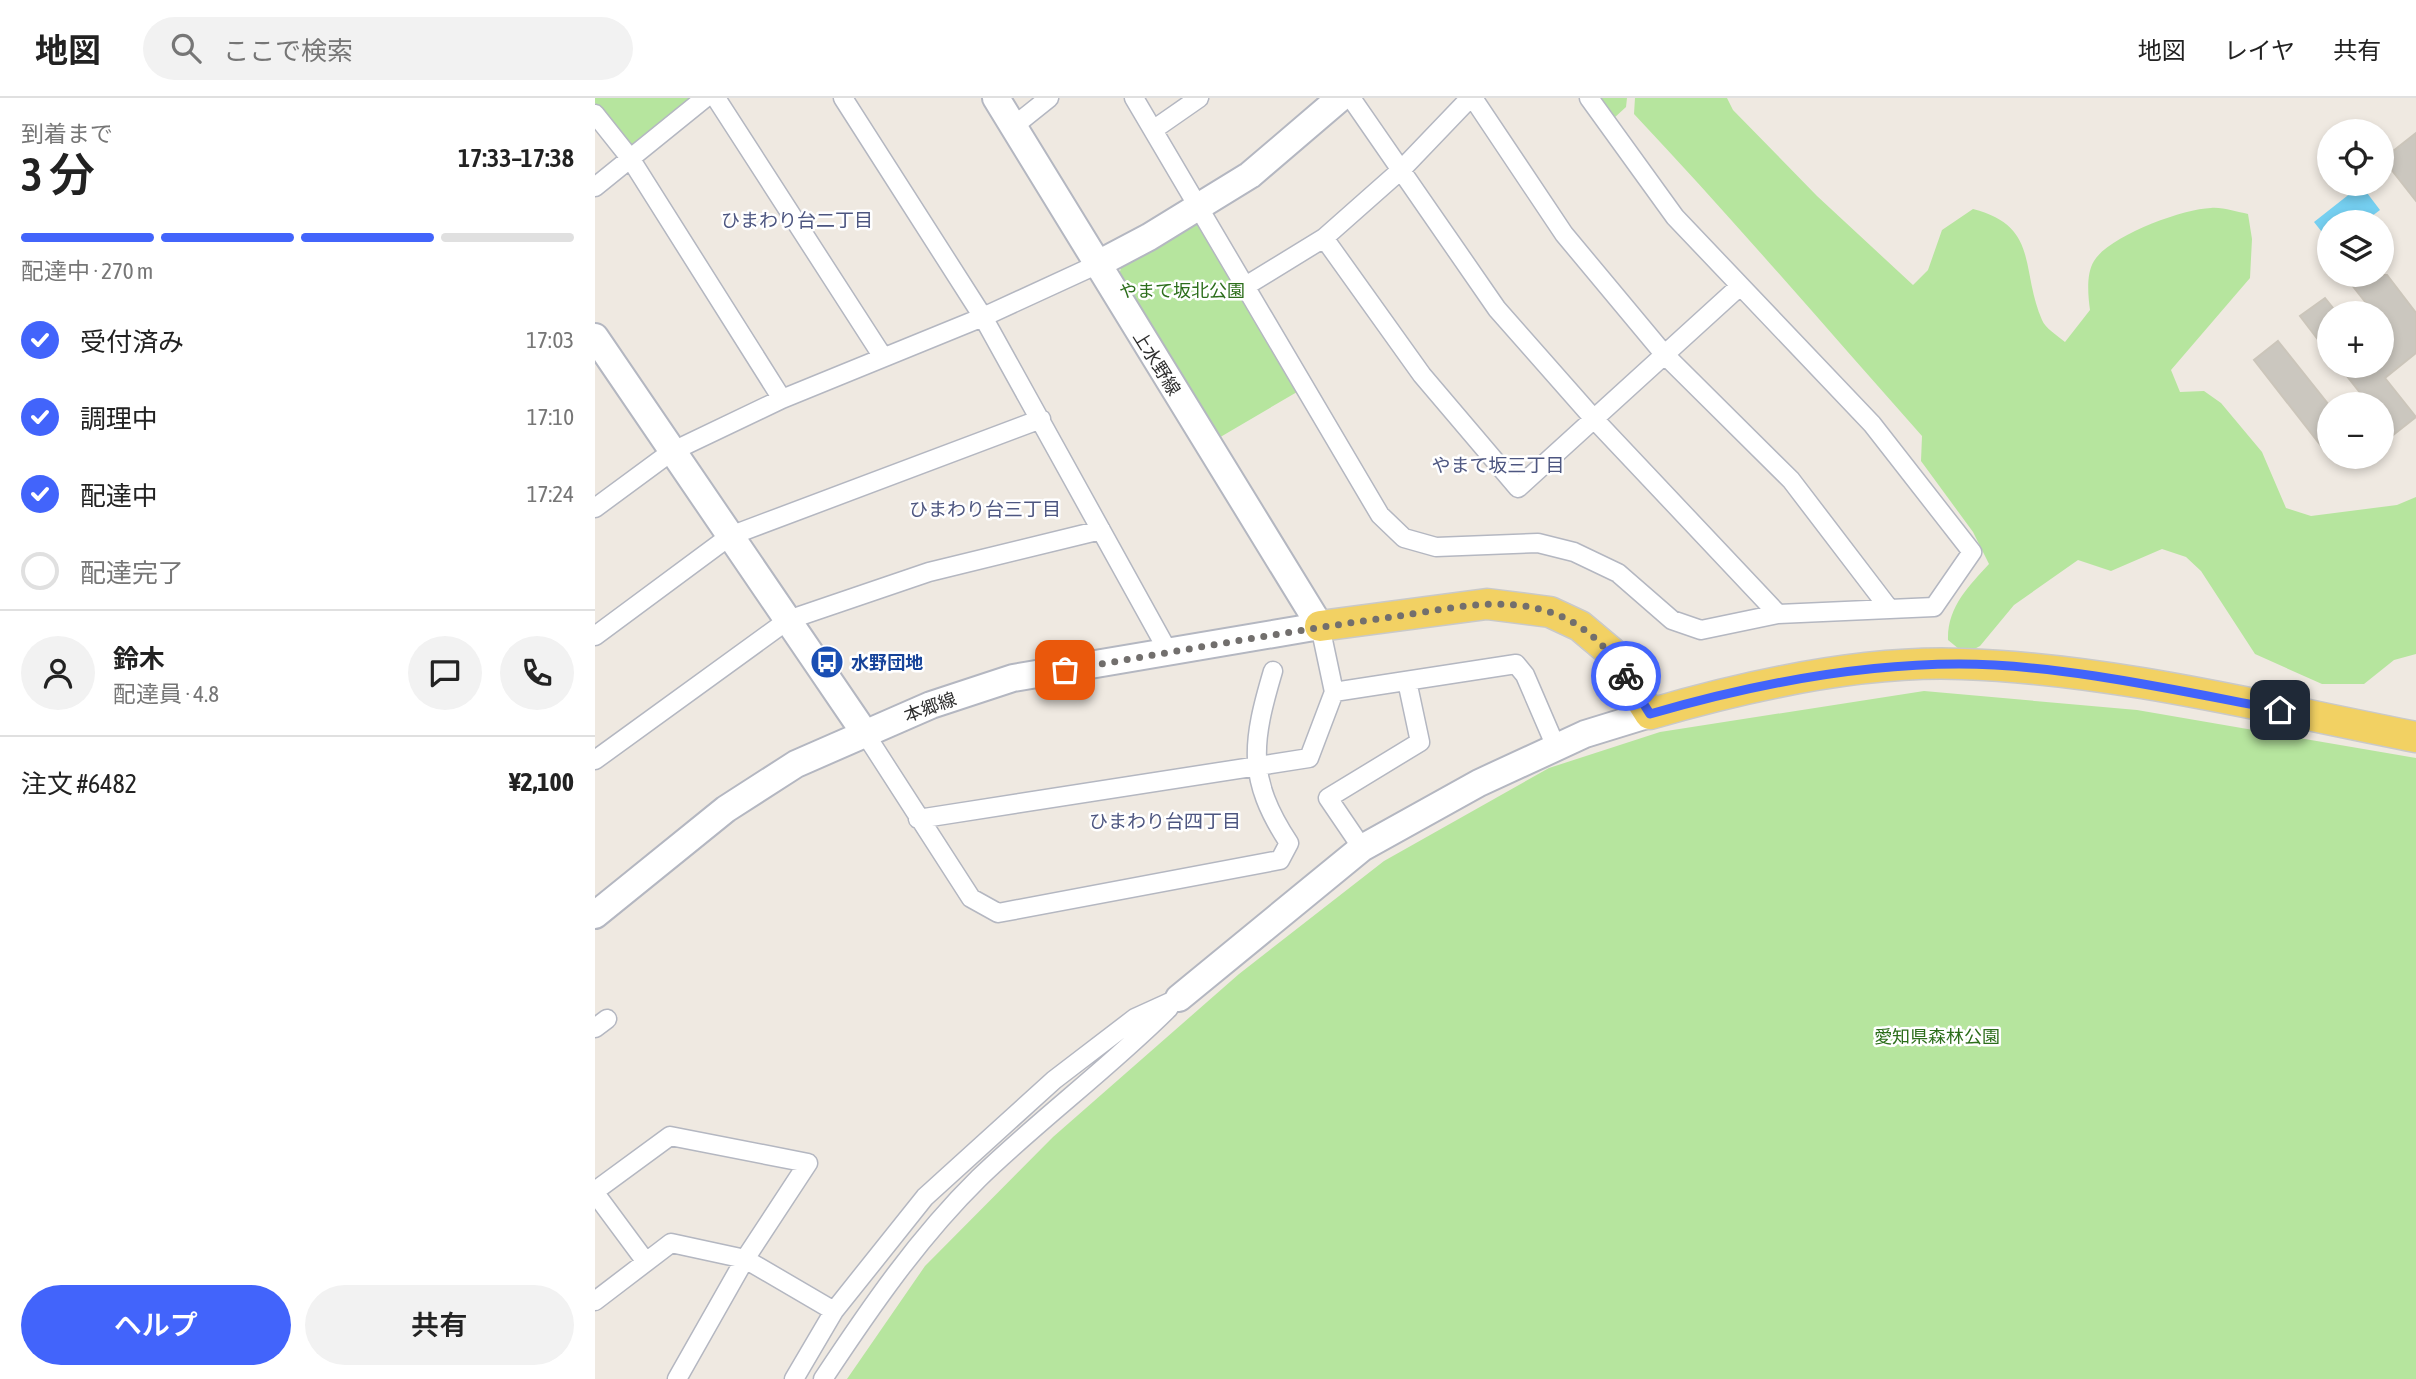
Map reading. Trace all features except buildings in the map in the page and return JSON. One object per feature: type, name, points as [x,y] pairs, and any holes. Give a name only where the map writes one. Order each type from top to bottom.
[{"type":"main road","points":[[1319,626],[1487,604],[1550,612],[1580,626],[1611,652],[1650,714],[1707,697],[1832,674],[1960,664],[2041,670],[2199,694],[2416,737]]},
{"type":"street","points":[[595,187],[705,98]]},
{"type":"street","points":[[716,98],[883,357]]},
{"type":"street","points":[[843,98],[983,317],[1169,653]]},
{"type":"street","name":"上水野線","points":[[996,98],[1319,626]]},
{"type":"street","points":[[1014,126],[1049,98]]},
{"type":"street","points":[[1133,98],[1380,515],[1404,538],[1436,547],[1538,543],[1574,552],[1618,573],[1672,620],[1701,630],[1778,614],[1934,607],[1972,552],[1872,424],[1675,217],[1589,98]]},
{"type":"street","points":[[1153,130],[1199,98]]},
{"type":"street","points":[[595,508],[671,452],[782,400],[983,317],[1096,265],[1249,175],[1340,98]]},
{"type":"street","points":[[1351,98],[1497,309],[1594,419],[1778,614]]},
{"type":"street","points":[[1244,287],[1324,238],[1402,169],[1471,98],[1563,234],[1664,355],[1791,480],[1888,607]]},
{"type":"street","points":[[595,114],[630,158],[782,400]]},
{"type":"street","points":[[1324,238],[1422,375],[1518,488],[1739,286]]},
{"type":"street","points":[[599,351],[788,620],[971,898],[998,913],[1280,860],[1289,843],[1271,815],[1255,766],[1258,720],[1273,671]]},
{"type":"street","points":[[595,636],[730,536],[1041,419]]},
{"type":"street","points":[[595,760],[788,620],[929,572],[1101,530]]},
{"type":"street","points":[[918,819],[1309,758],[1334,692],[1319,626]]},
{"type":"street","name":"本郷線","points":[[595,915],[726,809],[796,764],[931,705],[1013,678],[1319,626]]},
{"type":"street","points":[[1334,692],[1516,664],[1525,675],[1556,747]]},
{"type":"street","points":[[1362,848],[1328,798],[1420,742],[1407,681]]},
{"type":"street","points":[[823,1379],[881,1291],[931,1229],[979,1178],[1179,998],[1362,848],[1467,789],[1556,747],[1650,714]]},
{"type":"street","points":[[794,1379],[834,1311],[925,1198],[984,1141],[1055,1080],[1135,1018],[1179,998]]},
{"type":"street","points":[[646,1262],[595,1192],[670,1136],[808,1163],[745,1259],[677,1379]]},
{"type":"street","points":[[595,1301],[671,1243],[745,1259],[834,1311]]},
{"type":"green space","points":[[595,98],[693,98],[631,148],[595,103]]},
{"type":"green space","points":[[1599,98],[1627,98],[1626,107],[1613,119]]},
{"type":"green space","points":[[1635,98],[1727,98],[1733,110],[1817,196],[1913,285],[1928,270],[1942,230],[1973,209],[1994,217],[2009,226],[2018,238],[2042,320],[2065,342],[2090,310],[2088,291],[2091,266],[2102,252],[2115,242],[2147,226],[2183,213],[2220,208],[2248,214],[2252,239],[2250,278],[2171,370],[2180,392],[2204,391],[2221,403],[2262,452],[2286,508],[2311,516],[2397,505],[2416,497],[2416,654],[2394,660],[2364,684],[2322,684],[2255,654],[2201,571],[2186,557],[2162,549],[2111,571],[2078,560],[2014,605],[1980,646],[1965,654],[1948,640],[1951,617],[1961,598],[1989,564],[1973,532],[1921,461],[1922,436],[1634,114]]},
{"type":"green space","name":"やまて坂北公園","points":[[1190,221],[1198,224],[1297,392],[1217,439],[1118,279],[1122,264]]},
{"type":"green space","name":"愛知県森林公園","points":[[1924,691],[2137,710],[2416,758],[2416,1379],[847,1379],[925,1266],[1053,1137],[1239,974],[1384,861],[1549,768],[1660,732]]},
{"type":"water","points":[[2347,196],[2369,196],[2380,210],[2329,210]]},
{"type":"way so far","points":[[1065,670],[1319,626],[1487,604],[1523,606],[1550,612],[1580,626],[1611,652],[1626,676]]},
{"type":"place","name":"水野団地","points":[[827,662]]},
{"type":"district","name":"ひまわり台二丁目","points":[[797,220]]},
{"type":"district","name":"やまて坂三丁目","points":[[1498,465]]},
{"type":"district","name":"ひまわり台三丁目","points":[[985,509]]},
{"type":"district","name":"ひまわり台四丁目","points":[[1165,821]]},
{"type":"route","points":[[1626,676],[1650,714],[1707,697],[1770,684],[1832,674],[1960,664],[2041,670],[2199,694],[2280,710]]}]
